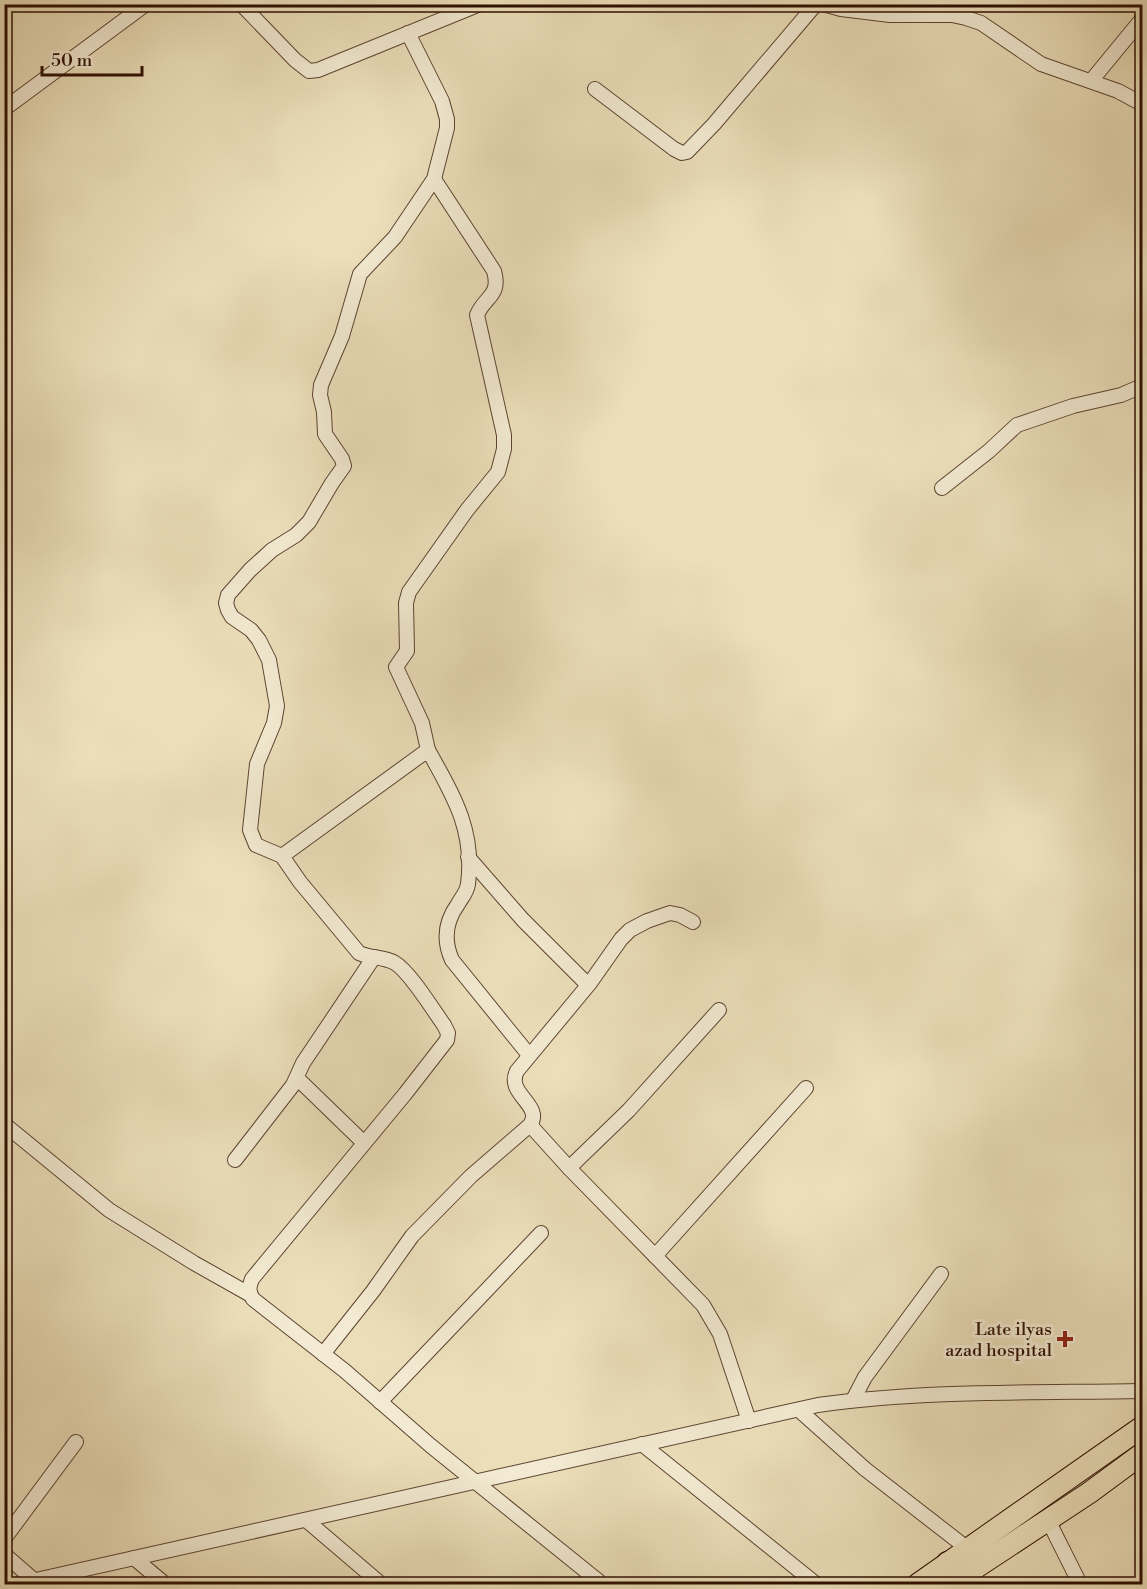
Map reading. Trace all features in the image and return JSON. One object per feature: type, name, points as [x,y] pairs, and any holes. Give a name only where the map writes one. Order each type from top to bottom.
[{"type":"main road","points":[[952,1576],[968,1549],[1143,1427]]},
{"type":"main road","points":[[918,1584],[952,1576],[1048,1520],[1143,1454]]},
{"type":"street","points":[[4,108],[146,4]]},
{"type":"street","points":[[241,4],[295,60],[309,71],[318,70],[480,4]]},
{"type":"street","points":[[595,89],[674,149],[682,153],[687,152],[714,124],[816,4]]},
{"type":"street","points":[[823,4],[841,9],[881,14],[952,15],[966,18],[988,28],[1041,64],[1119,91],[1143,104]]},
{"type":"street","points":[[1091,81],[1143,19]]},
{"type":"street","points":[[249,1294],[252,1279],[444,1046],[448,1033],[398,964],[385,958],[359,953],[300,882],[282,856],[256,845],[250,830],[257,764],[276,715],[277,706],[268,660],[259,640],[251,630],[232,616],[226,603],[228,595],[250,570],[272,550],[296,535],[309,522],[344,466],[342,459],[325,434],[324,412],[320,395],[321,385],[342,336],[360,274],[394,237],[434,179],[447,128],[447,118],[442,101],[408,33]]},
{"type":"street","points":[[434,179],[494,271],[495,289],[477,315],[504,435],[504,449],[498,472],[454,527],[409,591],[406,603],[407,651],[396,667],[422,723],[428,750],[461,813],[466,834],[468,857],[466,891],[447,924],[445,934],[447,947],[452,960],[529,1055]]},
{"type":"street","points":[[942,488],[989,451],[1017,424],[1072,406],[1121,395],[1143,386]]},
{"type":"street","points":[[282,856],[428,750]]},
{"type":"street","points":[[468,857],[523,920],[588,985]]},
{"type":"street","points":[[323,1354],[374,1291],[412,1236],[471,1176],[534,1120],[534,1115],[514,1085],[513,1078],[529,1055],[588,985],[621,939],[630,930],[670,913],[693,922]]},
{"type":"street","points":[[235,1160],[297,1078],[303,1063],[374,957]]},
{"type":"street","points":[[569,1168],[629,1110],[719,1010]]},
{"type":"street","points":[[297,1078],[364,1143]]},
{"type":"street","points":[[655,1256],[806,1088]]},
{"type":"street","points":[[4,1124],[109,1210],[249,1294],[475,1483],[602,1584]]},
{"type":"street","points":[[530,1125],[703,1305],[720,1334],[749,1421]]},
{"type":"street","points":[[380,1402],[541,1233]]},
{"type":"street","points":[[853,1400],[865,1377],[941,1274]]},
{"type":"street","points":[[18,1584],[642,1444],[853,1400],[919,1396],[1143,1391]]},
{"type":"street","points":[[799,1410],[866,1469],[968,1549]]},
{"type":"street","points":[[4,1539],[76,1442]]},
{"type":"street","points":[[642,1444],[816,1584]]},
{"type":"street","points":[[306,1520],[381,1584]]},
{"type":"street","points":[[1048,1520],[1080,1584]]},
{"type":"street","points":[[4,1554],[35,1581]]},
{"type":"street","points":[[134,1558],[165,1584]]},
{"type":"place","name":"Late ilyas azad hospital","points":[[1065,1339]]}]
